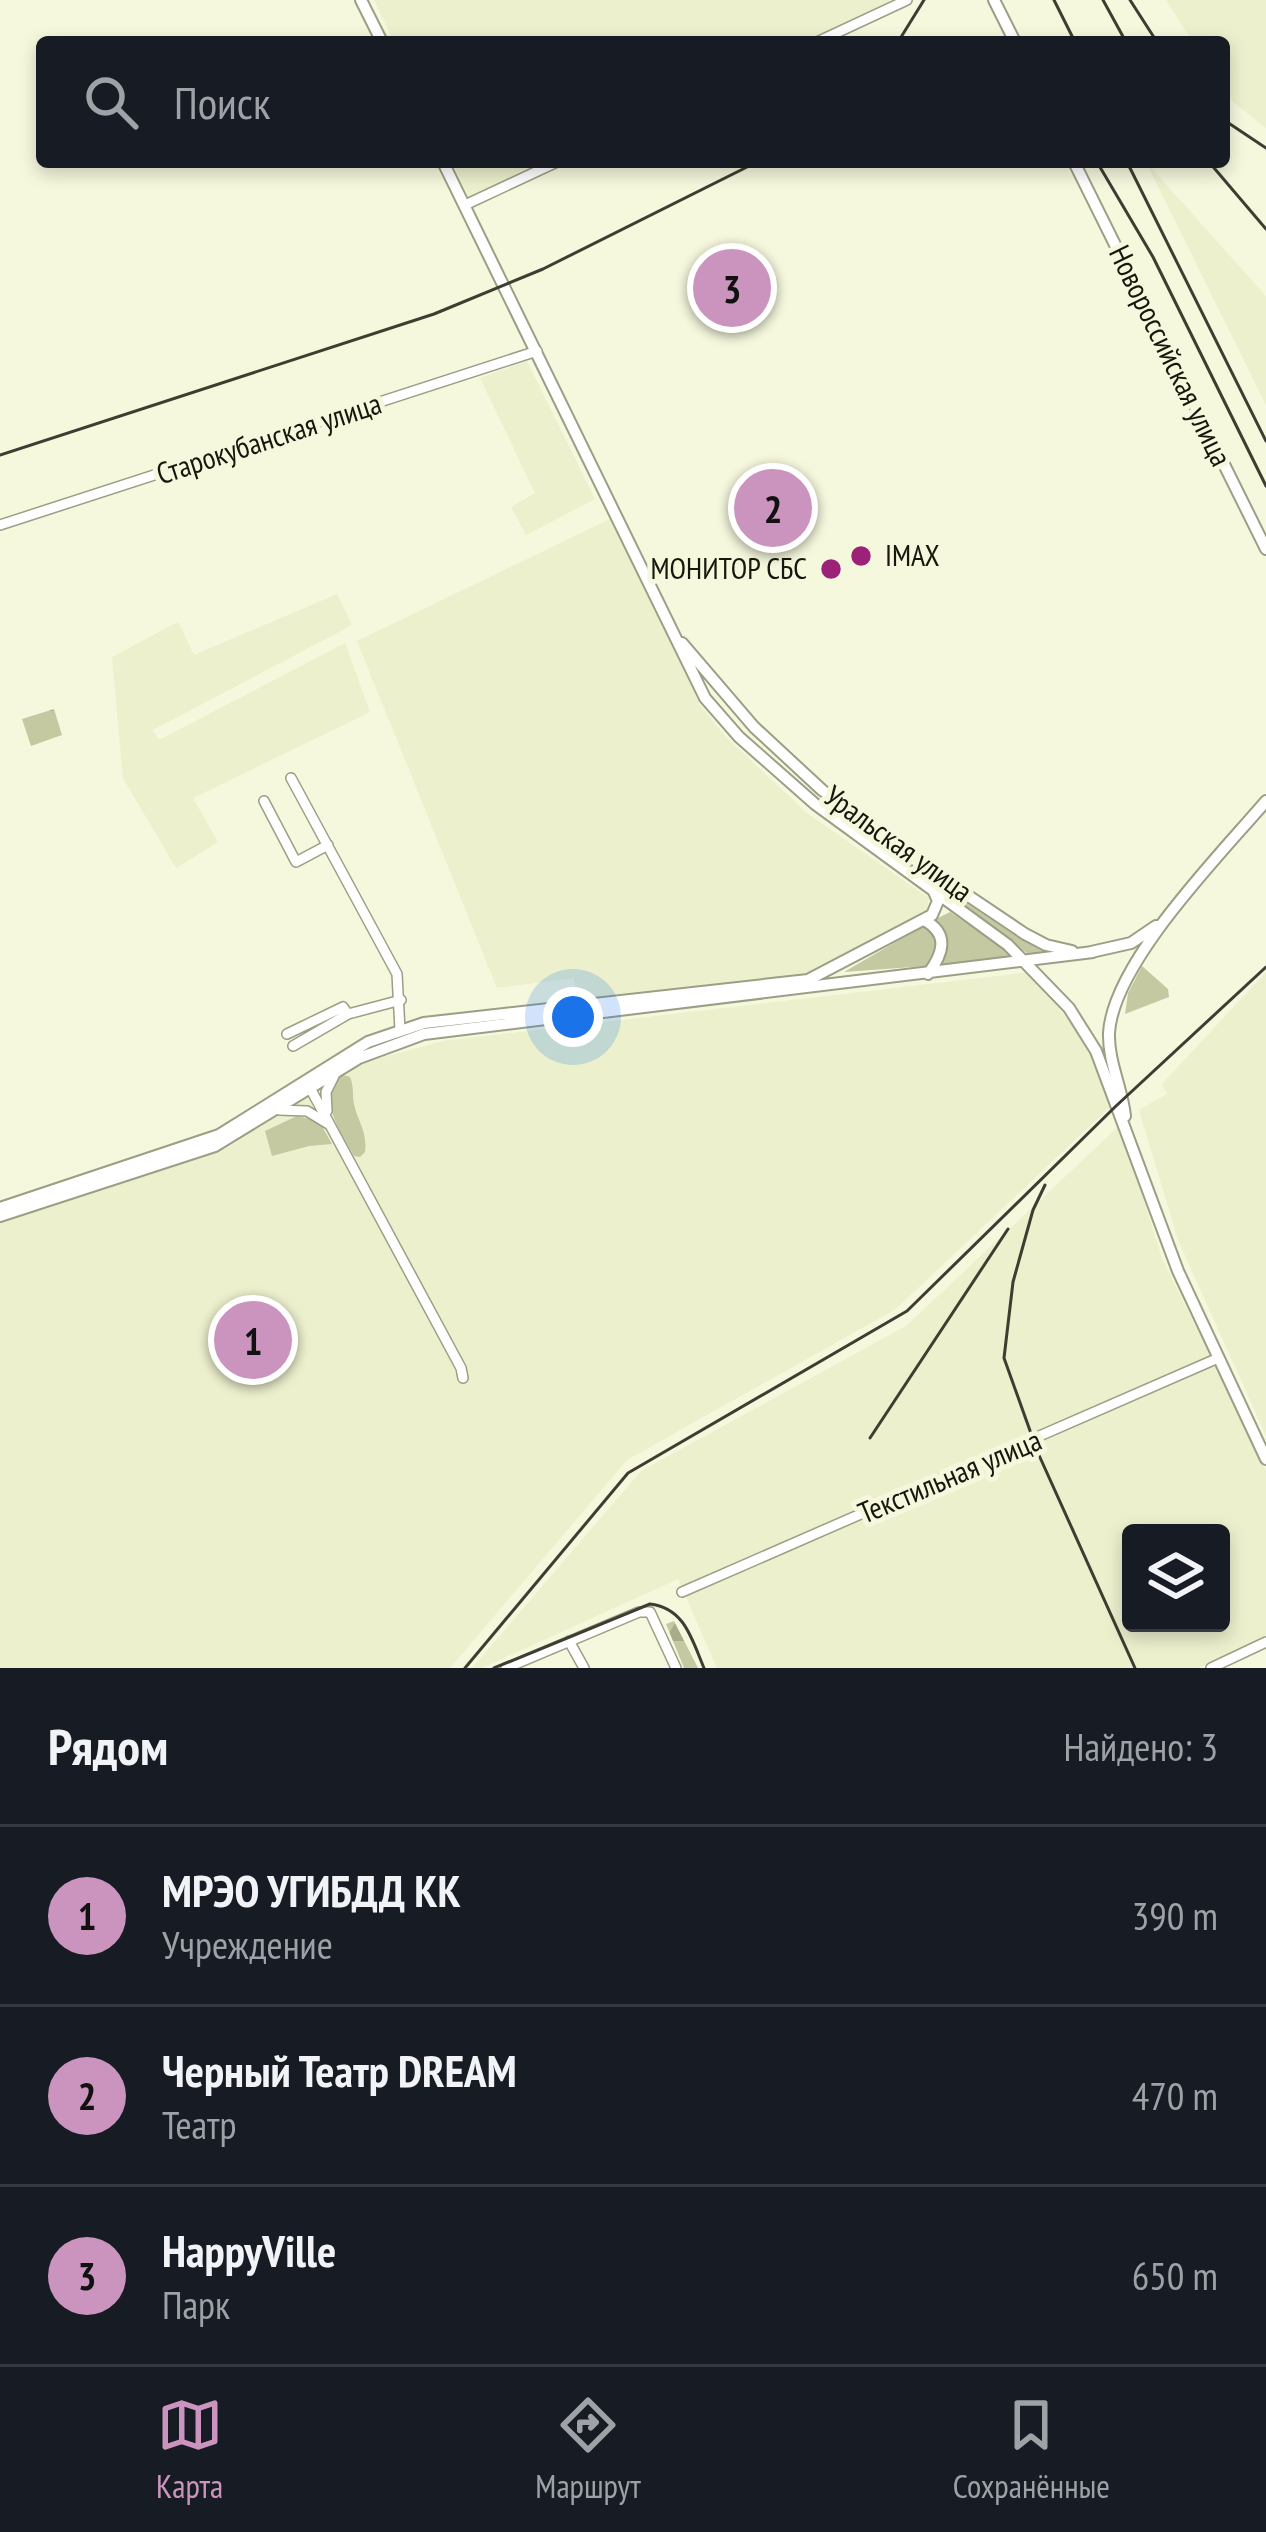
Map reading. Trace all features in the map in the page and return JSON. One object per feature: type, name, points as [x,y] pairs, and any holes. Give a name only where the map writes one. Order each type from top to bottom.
[{"type":"main road","points":[[362,0],[379,36]]},
{"type":"main road","points":[[994,0],[1012,36]]},
{"type":"main road","name":"Уральская улица","points":[[446,168],[705,698],[733,730],[867,844],[1028,962],[1088,1035],[1148,1188]]},
{"type":"main road","name":"Новороссийская улица","points":[[1077,168],[1266,549]]},
{"type":"main road","name":"Уральская улица","points":[[668,626],[754,728],[853,815],[1025,934],[1046,945],[1093,952]]},
{"type":"main road","points":[[729,700],[733,730]]},
{"type":"main road","points":[[1266,801],[1150,941],[1119,993],[1109,1047],[1126,1127],[1148,1188],[1217,1358],[1266,1458]]},
{"type":"main road","points":[[853,815],[867,844]]},
{"type":"main road","points":[[0,1212],[219,1135],[381,1048],[448,1029],[801,984],[924,920],[936,909],[934,892]]},
{"type":"main road","points":[[0,1212],[215,1147],[279,1109],[368,1042],[446,1018],[1028,962],[1131,943],[1173,914]]},
{"type":"main road","points":[[924,920],[938,929],[942,939],[942,950],[928,974]]},
{"type":"main road","points":[[1088,1035],[1104,1034],[1110,1025]]},
{"type":"street","points":[[830,36],[907,0]]},
{"type":"street","points":[[465,205],[543,168]]},
{"type":"street","name":"Старокубанская улица","points":[[0,525],[537,351]]},
{"type":"street","points":[[291,778],[397,974],[400,1030]]},
{"type":"street","points":[[264,801],[296,862],[328,845]]},
{"type":"street","points":[[293,1046],[348,1014],[401,1000]]},
{"type":"street","points":[[287,1034],[343,1007],[348,1014]]},
{"type":"street","points":[[333,1127],[326,1092],[345,1066]]},
{"type":"street","points":[[308,1084],[463,1378]]},
{"type":"street","points":[[279,1109],[307,1111],[333,1127]]},
{"type":"street","name":"Текстильная улица","points":[[682,1592],[1217,1358]]},
{"type":"street","points":[[506,1668],[639,1612],[650,1612],[676,1668]]},
{"type":"street","points":[[569,1641],[584,1668]]},
{"type":"street","points":[[1211,1668],[1266,1642]]},
{"type":"shaded area","points":[[374,0],[900,0],[822,36],[391,36]]},
{"type":"shaded area","points":[[1166,0],[1266,0],[1266,128],[1230,98],[1230,36],[1189,36]]},
{"type":"shaded area","points":[[455,168],[537,168],[470,200]]},
{"type":"shaded area","points":[[1149,168],[1266,296],[1266,405]]},
{"type":"shaded area","points":[[527,361],[595,499],[526,535],[511,507],[535,493],[480,378]]},
{"type":"shaded area","points":[[614,517],[700,705],[726,737],[807,813],[929,898],[927,910],[917,919],[830,967],[798,976],[629,996],[577,998],[574,978],[497,988],[357,641]]},
{"type":"shaded area","points":[[337,594],[352,625],[153,730],[159,740],[345,643],[370,712],[193,798],[218,842],[176,868],[123,778],[112,657],[178,622],[194,655]]},
{"type":"shaded area","points":[[1030,972],[1091,1049],[1110,1107],[896,1309],[627,1460],[450,1668],[0,1668],[0,1222],[231,1146],[362,1063],[443,1041]]},
{"type":"shaded area","points":[[1266,972],[1266,1436],[1178,1240],[1139,1110],[1167,1094],[1162,1084]]},
{"type":"shaded area","points":[[1120,1125],[1162,1258],[1266,1471],[1266,1635],[1199,1668],[717,1668],[678,1579],[482,1668],[472,1668],[641,1471],[906,1326]]},
{"type":"green space","points":[[54,709],[62,735],[31,746],[22,719]]},
{"type":"green space","points":[[863,834],[1017,937],[1044,952],[1028,954]]},
{"type":"green space","points":[[950,912],[1014,956],[942,964],[946,940],[934,920]]},
{"type":"green space","points":[[925,925],[938,940],[934,959],[926,966],[844,972]]},
{"type":"green space","points":[[1142,966],[1168,989],[1169,997],[1125,1014],[1128,993]]},
{"type":"green space","points":[[340,1074],[352,1082],[365,1137],[365,1152],[360,1157],[354,1156],[333,1115],[331,1095]]},
{"type":"green space","points":[[297,1116],[319,1121],[332,1144],[272,1156],[265,1131]]},
{"type":"green space","points":[[674,1621],[698,1668],[684,1668],[666,1624]]},
{"type":"tram line","points":[[494,1668],[650,1604],[679,1619],[704,1668]]},
{"type":"railway","points":[[902,36],[924,0]]},
{"type":"railway","points":[[1054,0],[1072,36]]},
{"type":"railway","points":[[1103,0],[1123,36]]},
{"type":"railway","points":[[1130,0],[1153,36]]},
{"type":"railway","points":[[1230,124],[1266,148]]},
{"type":"railway","points":[[0,455],[434,314],[543,269],[745,168]]},
{"type":"railway","points":[[1101,168],[1153,257],[1266,486]]},
{"type":"railway","points":[[1130,168],[1266,441]]},
{"type":"railway","points":[[1214,168],[1266,229]]},
{"type":"railway","points":[[465,1668],[628,1473],[907,1311],[1266,967]]},
{"type":"railway","points":[[1045,1185],[1013,1282],[1004,1358],[1038,1453],[1135,1668]]},
{"type":"railway","points":[[870,1438],[1008,1229]]},
{"type":"place","name":"HappyVille","points":[[732,288]]},
{"type":"place","name":"Черный Театр DREAM","points":[[773,508]]},
{"type":"place","name":"IMAX","points":[[861,556]]},
{"type":"place","name":"МОНИТОР СБС","points":[[831,569]]},
{"type":"place","name":"МРЭО УГИБДД КК","points":[[253,1340]]}]
